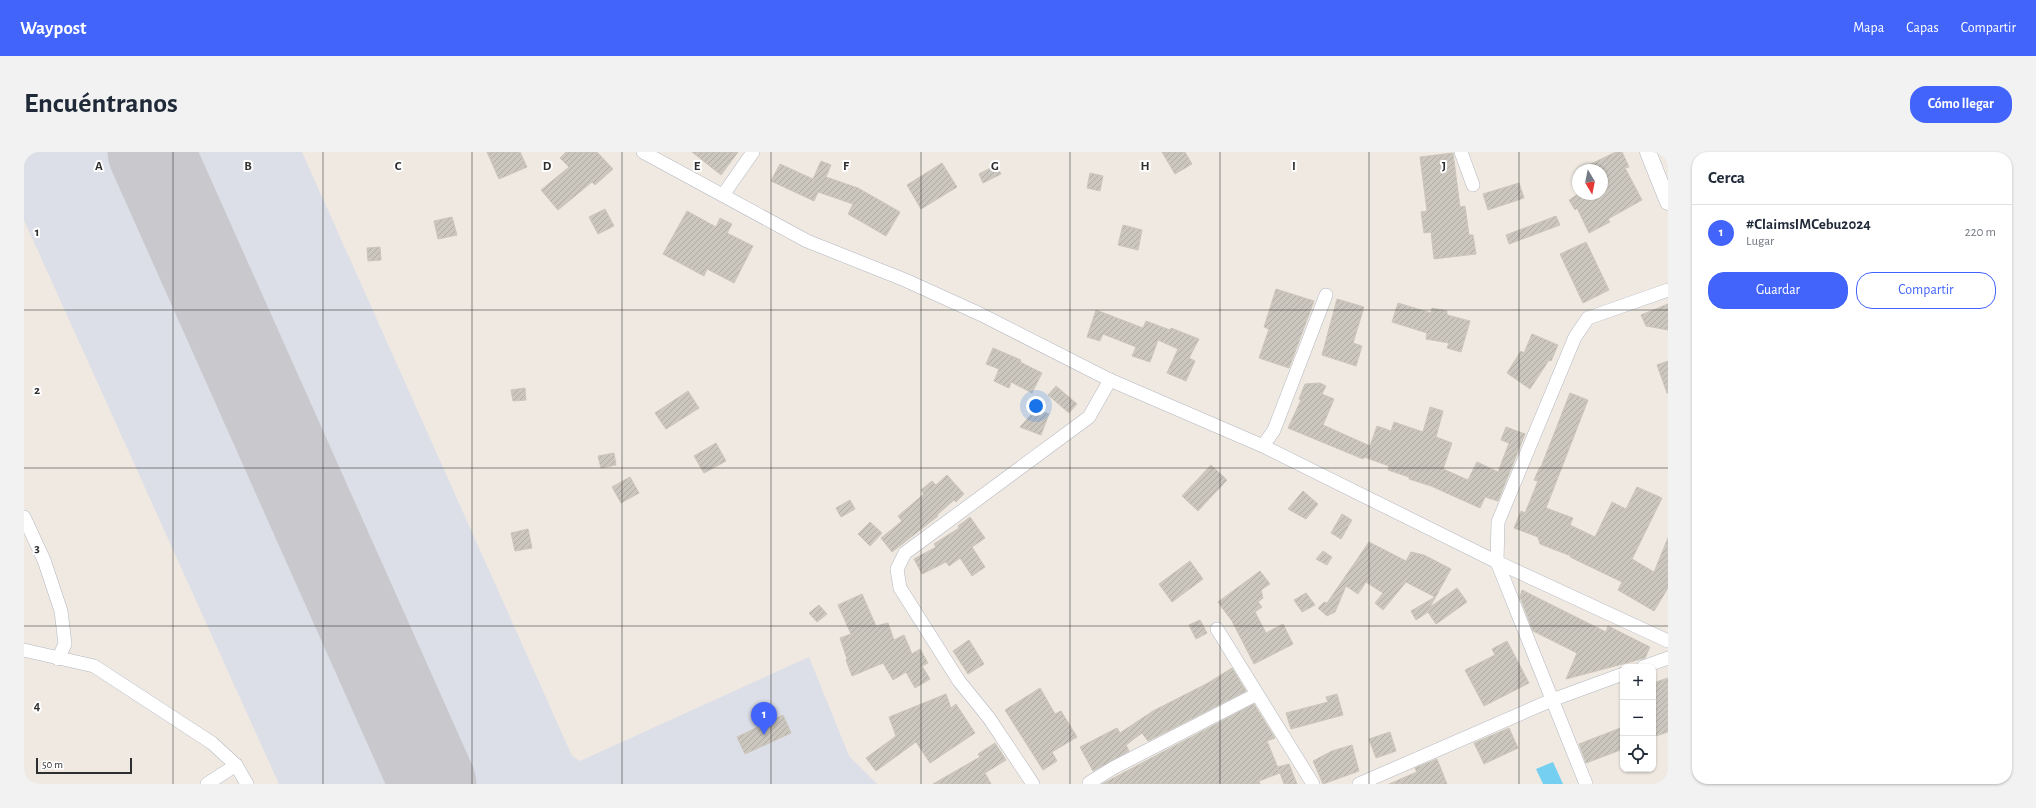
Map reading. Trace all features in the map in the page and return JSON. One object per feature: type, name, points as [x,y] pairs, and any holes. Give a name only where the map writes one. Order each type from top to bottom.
[{"type":"street","points":[[643,152],[723,194],[807,241],[905,280],[980,314],[1110,380],[1263,446],[1497,562],[1668,641]]},
{"type":"street","points":[[723,194],[753,152]]},
{"type":"street","points":[[1460,152],[1473,185]]},
{"type":"street","points":[[1648,152],[1668,202]]},
{"type":"street","points":[[1586,784],[1497,562],[1498,522],[1575,337],[1588,318],[1668,290]]},
{"type":"street","points":[[1263,446],[1274,430],[1326,295]]},
{"type":"street","points":[[1033,784],[989,718],[959,682],[900,588],[897,569],[905,553],[1089,416],[1110,380]]},
{"type":"street","points":[[24,517],[44,560],[61,611],[65,644],[58,659]]},
{"type":"street","points":[[1217,628],[1313,784]]},
{"type":"street","points":[[24,650],[94,666],[212,743],[236,765],[247,784]]},
{"type":"street","points":[[1651,664],[1668,658]]},
{"type":"street","points":[[1359,784],[1552,700],[1620,675]]},
{"type":"street","points":[[1089,783],[1113,768],[1257,694]]},
{"type":"street","points":[[207,784],[236,765]]},
{"type":"shaded area","points":[[24,152],[302,152],[572,756],[580,761],[809,657],[849,756],[877,784],[279,784],[24,220]]},
{"type":"water","points":[[1553,762],[1563,784],[1543,784],[1536,769]]},
{"type":"building","points":[[487,152],[520,152],[527,167],[499,179]]},
{"type":"building","points":[[566,152],[597,152],[613,169],[595,185],[592,182],[558,210],[541,190],[569,167],[560,158]]},
{"type":"building","points":[[692,152],[738,152],[721,175]]},
{"type":"building","points":[[1162,152],[1185,152],[1192,164],[1175,174]]},
{"type":"building","points":[[1616,152],[1622,152],[1629,167],[1625,168],[1642,200],[1608,219],[1610,222],[1589,233],[1577,208],[1575,210],[1569,200],[1572,198],[1572,200],[1608,200],[1608,164],[1591,164]]},
{"type":"building","points":[[1453,153],[1460,207],[1465,206],[1469,235],[1473,235],[1476,254],[1434,259],[1431,232],[1424,233],[1421,212],[1427,211],[1420,157]]},
{"type":"building","points":[[821,161],[831,165],[826,177],[858,188],[900,212],[886,236],[848,214],[853,204],[818,192],[814,201],[771,181],[780,164],[813,179]]},
{"type":"building","points":[[942,163],[957,187],[921,209],[907,185]]},
{"type":"building","points":[[996,165],[1001,174],[983,183],[979,174]]},
{"type":"building","points":[[1090,173],[1103,176],[1100,191],[1087,188]]},
{"type":"building","points":[[1519,183],[1524,198],[1488,210],[1483,194]]},
{"type":"building","points":[[605,209],[614,226],[598,234],[589,217]]},
{"type":"building","points":[[687,211],[716,227],[720,218],[732,224],[727,233],[753,246],[734,283],[707,269],[704,276],[663,254]]},
{"type":"building","points":[[1556,216],[1560,225],[1509,244],[1506,235]]},
{"type":"building","points":[[452,217],[457,235],[438,239],[434,221]]},
{"type":"building","points":[[1123,225],[1142,230],[1138,250],[1118,245]]},
{"type":"building","points":[[1586,242],[1609,290],[1583,303],[1560,254]]},
{"type":"building","points":[[380,247],[381,260],[368,261],[367,248]]},
{"type":"building","points":[[1276,289],[1314,301],[1289,368],[1259,358],[1269,329],[1264,327]]},
{"type":"building","points":[[1337,299],[1364,307],[1353,343],[1362,346],[1356,366],[1322,355]]},
{"type":"building","points":[[1398,303],[1431,313],[1432,308],[1447,311],[1447,315],[1470,321],[1461,352],[1447,348],[1449,343],[1426,339],[1427,333],[1392,322]]},
{"type":"building","points":[[1668,304],[1668,330],[1646,326],[1641,315]]},
{"type":"building","points":[[1096,310],[1143,328],[1146,321],[1170,330],[1171,328],[1199,339],[1189,358],[1195,361],[1186,381],[1167,373],[1178,349],[1158,340],[1150,362],[1132,356],[1136,347],[1103,334],[1100,341],[1087,337]]},
{"type":"building","points":[[1532,334],[1558,345],[1551,361],[1549,360],[1530,389],[1507,373],[1521,351],[1524,353]]},
{"type":"building","points":[[993,348],[1021,360],[1020,362],[1042,373],[1032,393],[1011,382],[1009,388],[994,381],[999,369],[986,364]]},
{"type":"building","points":[[1668,361],[1668,393],[1667,393],[1657,365]]},
{"type":"building","points":[[1320,383],[1326,386],[1322,394],[1334,399],[1323,425],[1370,446],[1377,426],[1391,431],[1394,422],[1423,432],[1430,407],[1443,411],[1436,437],[1452,443],[1443,469],[1468,480],[1477,462],[1498,472],[1509,443],[1501,440],[1506,427],[1525,434],[1498,501],[1485,497],[1480,508],[1431,486],[1388,470],[1389,466],[1364,457],[1363,459],[1288,428],[1301,400],[1299,399],[1305,384]]},
{"type":"building","points":[[1056,386],[1077,404],[1069,413],[1048,395]]},
{"type":"building","points":[[525,388],[526,400],[513,401],[511,390]]},
{"type":"building","points":[[688,391],[699,408],[666,429],[655,413]]},
{"type":"building","points":[[1570,393],[1588,400],[1546,508],[1573,518],[1570,525],[1595,537],[1612,502],[1626,509],[1637,487],[1662,498],[1632,559],[1654,572],[1668,538],[1668,588],[1654,611],[1618,590],[1622,582],[1570,557],[1571,556],[1540,544],[1538,537],[1514,528],[1521,511],[1525,513],[1538,481],[1534,480],[1541,467]]},
{"type":"building","points":[[1036,409],[1049,414],[1041,435],[1020,427]]},
{"type":"building","points":[[716,443],[726,461],[704,473],[694,456]]},
{"type":"building","points":[[614,453],[616,465],[601,468],[598,456]]},
{"type":"building","points":[[1211,465],[1227,480],[1198,511],[1182,496]]},
{"type":"building","points":[[947,475],[964,494],[956,502],[954,500],[937,515],[938,516],[892,552],[881,538],[902,521],[898,516],[924,494],[921,490],[932,481],[936,485]]},
{"type":"building","points":[[630,477],[639,493],[621,503],[612,487]]},
{"type":"building","points":[[1303,491],[1318,504],[1306,519],[1288,509]]},
{"type":"building","points":[[850,500],[855,509],[841,517],[836,508]]},
{"type":"building","points":[[1342,514],[1352,520],[1341,539],[1331,533]]},
{"type":"building","points":[[970,517],[985,538],[972,547],[985,567],[972,576],[960,558],[949,566],[946,562],[922,574],[914,559],[936,547],[934,544],[959,528],[958,526]]},
{"type":"building","points":[[870,522],[882,533],[870,546],[858,534]]},
{"type":"building","points":[[528,529],[532,548],[515,551],[511,533]]},
{"type":"building","points":[[1369,542],[1406,561],[1411,552],[1424,555],[1451,569],[1430,607],[1457,588],[1467,602],[1436,624],[1428,612],[1416,620],[1411,611],[1435,597],[1406,582],[1383,610],[1375,603],[1383,593],[1366,582],[1358,594],[1346,586],[1335,612],[1327,616],[1318,608],[1324,602],[1327,603]]},
{"type":"building","points":[[1323,551],[1332,557],[1327,565],[1316,559]]},
{"type":"building","points":[[1190,561],[1203,579],[1172,602],[1159,584]]},
{"type":"building","points":[[1260,571],[1270,584],[1261,590],[1263,598],[1258,602],[1262,607],[1255,612],[1266,633],[1283,624],[1293,644],[1254,664],[1232,621],[1218,602]]},
{"type":"building","points":[[1522,590],[1606,632],[1608,626],[1650,647],[1645,658],[1566,679],[1577,653],[1533,631],[1520,597]]},
{"type":"building","points":[[1306,593],[1315,605],[1302,612],[1294,600]]},
{"type":"building","points":[[862,594],[876,626],[888,623],[894,640],[904,635],[912,654],[920,649],[928,663],[922,666],[930,679],[915,688],[906,672],[893,680],[883,663],[852,676],[840,638],[851,634],[838,605]]},
{"type":"building","points":[[819,605],[827,614],[817,622],[809,613]]},
{"type":"building","points":[[1200,620],[1207,633],[1196,639],[1189,625]]},
{"type":"building","points":[[969,640],[984,664],[968,674],[953,651]]},
{"type":"building","points":[[1507,641],[1529,683],[1484,706],[1465,670],[1495,655],[1492,649]]},
{"type":"building","points":[[1232,668],[1246,691],[1148,741],[1142,733],[1126,745],[1129,751],[1093,771],[1080,747],[1117,728],[1120,733],[1153,711],[1208,683]]},
{"type":"building","points":[[1668,678],[1668,732],[1656,736],[1656,700],[1656,682]]},
{"type":"building","points":[[1040,688],[1055,714],[1061,711],[1077,737],[1052,752],[1057,761],[1043,770],[1005,710]]},
{"type":"building","points":[[946,694],[951,708],[956,704],[975,733],[930,763],[916,742],[876,771],[866,758],[896,736],[889,717]]},
{"type":"building","points":[[1337,694],[1343,715],[1291,729],[1286,713],[1328,702],[1326,697]]},
{"type":"building","points":[[1254,704],[1275,738],[1267,741],[1280,773],[1259,781],[1260,784],[1102,784]]},
{"type":"building","points":[[783,715],[791,733],[745,754],[737,737]]},
{"type":"building","points":[[1509,728],[1518,748],[1484,764],[1474,743]]},
{"type":"building","points":[[1620,728],[1620,750],[1586,763],[1579,744]]},
{"type":"building","points":[[1390,732],[1396,751],[1376,758],[1369,739]]},
{"type":"building","points":[[995,743],[1006,760],[985,773],[991,784],[933,784],[980,757],[978,754]]},
{"type":"building","points":[[1352,745],[1359,771],[1323,784],[1313,761],[1332,751]]},
{"type":"building","points":[[1437,759],[1447,784],[1389,784],[1417,772],[1415,768]]},
{"type":"building","points":[[1289,764],[1297,784],[1284,784],[1278,767]]},
{"type":"runway","points":[[151,152],[433,784]]},
{"type":"place","name":"#ClaimsIMCebu2024","points":[[764,735]]}]
